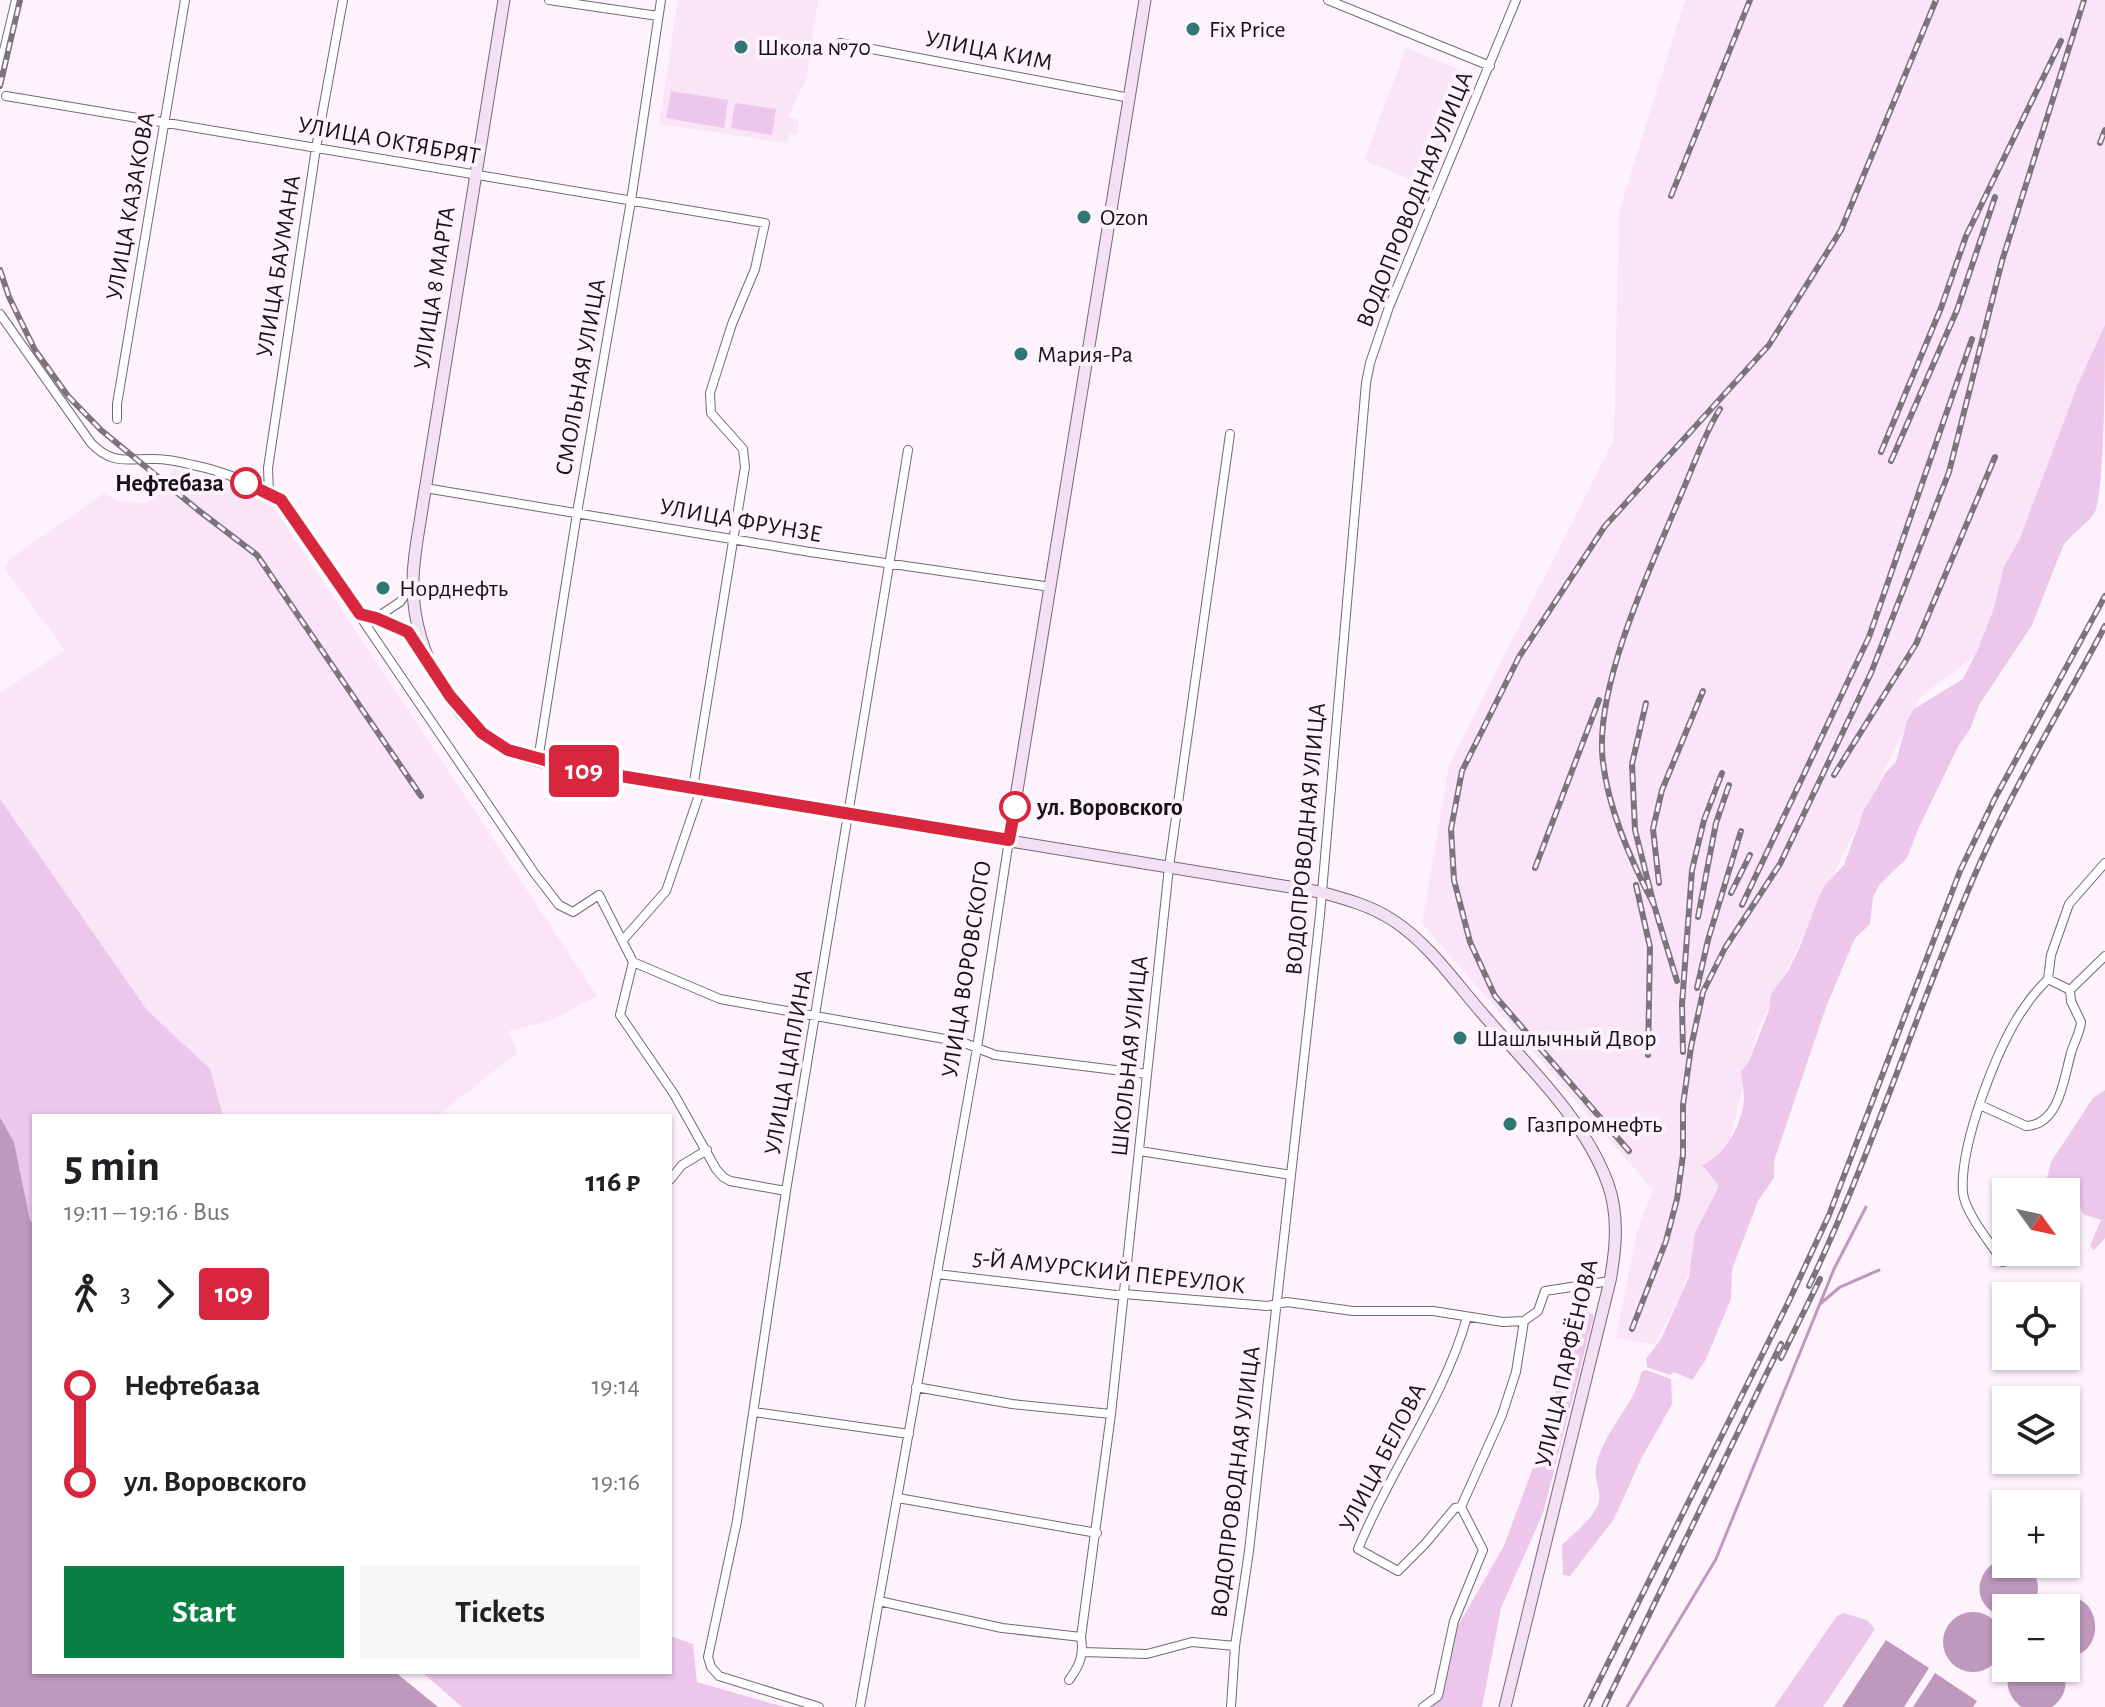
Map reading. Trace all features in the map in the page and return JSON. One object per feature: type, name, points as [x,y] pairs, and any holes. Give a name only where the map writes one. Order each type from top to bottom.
[{"type":"main road","name":"УЛИЦА 8 МАРТА","points":[[504,0],[425,488],[413,584],[415,614],[429,662],[463,714],[482,733],[508,750],[584,771],[697,789]]},
{"type":"main road","name":"УЛИЦА ВОРОВСКОГО","points":[[1009,840],[1145,0]]},
{"type":"main road","name":"УЛИЦА ПАРФЁНОВА","points":[[697,789],[1320,892],[1375,909],[1412,935],[1574,1123],[1600,1165],[1614,1211],[1610,1281],[1505,1707]]},
{"type":"street","points":[[0,67],[16,0]]},
{"type":"street","name":"УЛИЦА КАЗАКОВА","points":[[117,419],[117,404],[185,0]]},
{"type":"street","name":"УЛИЦА БАУМАНА","points":[[269,492],[268,468],[316,148],[343,0]]},
{"type":"street","points":[[549,0],[658,16]]},
{"type":"street","name":"СМОЛЬНАЯ УЛИЦА","points":[[538,760],[631,201],[661,0]]},
{"type":"street","points":[[1328,0],[1490,66]]},
{"type":"street","name":"ВОДОПРОВОДНАЯ УЛИЦА","points":[[1231,1707],[1235,1646],[1249,1551],[1291,1175],[1370,363],[1389,307],[1516,0]]},
{"type":"street","name":"УЛИЦА КИМ","points":[[840,43],[1130,98]]},
{"type":"street","name":"УЛИЦА ОКТЯБРЯТ","points":[[6,96],[765,223],[755,269],[732,324],[710,393],[711,413],[743,449],[745,467],[732,538]]},
{"type":"street","points":[[0,314],[91,443],[105,456],[123,461],[156,459],[194,465],[269,492],[281,500],[473,785],[559,905],[573,912],[599,895],[633,962],[620,1015],[674,1094],[716,1169],[730,1181],[786,1191]]},
{"type":"street","name":"ШКОЛЬНАЯ УЛИЦА","points":[[1083,1652],[1081,1637],[1111,1414],[1169,867],[1230,434]]},
{"type":"street","name":"УЛИЦА ЦАПЛИНА","points":[[819,1707],[719,1676],[711,1667],[708,1657],[737,1521],[786,1191],[908,450]]},
{"type":"street","name":"УЛИЦА ФРУНЗЕ","points":[[425,488],[890,564],[1051,587]]},
{"type":"street","points":[[623,940],[666,891],[697,789],[732,538]]},
{"type":"street","points":[[376,618],[400,602],[413,584]]},
{"type":"street","points":[[360,614],[408,632],[429,662]]},
{"type":"street","name":"УЛИЦА ВОРОВСКОГО","points":[[860,1707],[977,1048],[1009,840]]},
{"type":"street","points":[[1992,1245],[1963,1195],[1967,1151],[1980,1105],[1999,1055],[2022,1009],[2048,979],[2051,955],[2069,904],[2105,863]]},
{"type":"street","points":[[2070,990],[2105,956]]},
{"type":"street","points":[[633,962],[720,999],[962,1042],[995,1055],[1147,1074]]},
{"type":"street","points":[[2048,979],[2070,990]]},
{"type":"street","points":[[1980,1105],[2026,1126],[2032,1126],[2048,1114],[2061,1093],[2080,1028],[2080,1016],[2071,1001],[2070,990]]},
{"type":"street","points":[[672,1178],[682,1165],[707,1150]]},
{"type":"street","points":[[1140,1151],[1291,1175]]},
{"type":"street","name":"5-Й АМУРСКИЙ ПЕРЕУЛОК","points":[[937,1274],[1116,1295],[1267,1306],[1287,1302],[1353,1311],[1433,1311],[1503,1322],[1524,1321]]},
{"type":"street","points":[[1423,1707],[1438,1696],[1454,1621],[1483,1550],[1461,1507],[1502,1415],[1516,1372],[1524,1321],[1538,1311],[1545,1291],[1610,1281]]},
{"type":"street","name":"УЛИЦА БЕЛОВА","points":[[1461,1507],[1455,1508],[1398,1571],[1358,1549],[1440,1385],[1467,1317]]},
{"type":"street","points":[[916,1387],[1012,1404],[1111,1414]]},
{"type":"street","points":[[754,1412],[909,1434]]},
{"type":"street","points":[[898,1498],[1097,1533]]},
{"type":"street","points":[[879,1601],[1002,1628],[1081,1637]]},
{"type":"street","points":[[1069,1680],[1079,1666],[1083,1652],[1147,1654],[1192,1642],[1235,1646]]},
{"type":"shaded area","name":"Школа №70","points":[[678,0],[818,0],[807,77],[788,117],[799,120],[797,135],[789,134],[787,143],[659,124]]},
{"type":"shaded area","points":[[1685,0],[2105,0],[2105,329],[1975,656],[1920,697],[1757,1031],[1718,1187],[1681,1294],[1654,1345],[1616,1337],[1637,1232],[1653,1190],[1422,923],[1449,765],[1614,440],[1619,212]]},
{"type":"shaded area","points":[[1406,48],[1468,73],[1422,185],[1364,160]]},
{"type":"shaded area","points":[[671,91],[728,100],[724,128],[666,118]]},
{"type":"shaded area","points":[[735,103],[776,109],[772,135],[731,128]]},
{"type":"shaded area","points":[[2105,325],[2103,448],[2096,510],[2063,546],[2032,625],[1979,705],[1907,858],[1879,885],[1873,897],[1870,924],[1855,938],[1826,1007],[1774,1161],[1774,1178],[1758,1201],[1732,1269],[1731,1299],[1705,1361],[1692,1380],[1674,1372],[1670,1375],[1647,1367],[1646,1359],[1661,1339],[1689,1277],[1695,1233],[1719,1186],[1702,1165],[1718,1154],[1736,1128],[1744,1098],[1741,1072],[1749,1061],[1769,1010],[1771,994],[1799,949],[1825,885],[1844,865],[1864,810],[1886,772],[1896,762],[1907,721],[1914,709],[1963,679],[1978,649],[1994,608],[2004,566],[2019,541],[2078,384]]},
{"type":"shaded area","points":[[173,469],[271,503],[597,996],[549,1021],[509,1031],[517,1053],[440,1114],[222,1114],[210,1069],[147,1010],[0,799],[0,693],[65,650],[4,568],[10,559],[104,493],[117,501],[147,503]]},
{"type":"shaded area","points":[[0,799],[147,1010],[210,1069],[222,1114],[32,1114],[32,1222],[14,1142],[0,1117]]},
{"type":"shaded area","points":[[2105,1090],[2105,1238],[2094,1250],[2090,1246],[2101,1220],[2083,1214],[2080,1178],[2047,1178],[2051,1162],[2093,1098]]},
{"type":"shaded area","points":[[0,1117],[14,1142],[32,1222],[32,1674],[397,1674],[438,1707],[0,1707]]},
{"type":"shaded area","points":[[1574,1305],[1594,1315],[1543,1513],[1501,1608],[1482,1707],[1432,1707],[1441,1695],[1456,1629],[1504,1546],[1550,1421]]},
{"type":"shaded area","points":[[1646,1370],[1671,1379],[1672,1404],[1641,1459],[1614,1519],[1570,1576],[1563,1575],[1562,1545],[1596,1509],[1599,1498],[1596,1467],[1600,1454],[1634,1394],[1641,1372]]},
{"type":"shaded area","points":[[1992,1564],[1992,1578],[2036,1578],[2036,1594],[1992,1594],[1992,1611],[1982,1599],[1980,1590],[1985,1572]]},
{"type":"shaded area","points":[[2080,1600],[2088,1605],[2095,1626],[2088,1648],[2080,1653]]},
{"type":"shaded area","points":[[1973,1612],[1992,1620],[1992,1664],[1973,1672],[1962,1669],[1952,1663],[1946,1653],[1943,1642],[1946,1631],[1952,1621],[1962,1615]]},
{"type":"shaded area","points":[[1843,1613],[1867,1620],[1875,1629],[1823,1707],[1774,1707],[1837,1616]]},
{"type":"shaded area","points":[[672,1637],[693,1644],[697,1682],[784,1707],[462,1707],[424,1674],[672,1674]]},
{"type":"shaded area","points":[[1886,1640],[1929,1668],[1904,1707],[1842,1707]]},
{"type":"shaded area","points":[[1935,1673],[1977,1701],[1973,1707],[1913,1707]]},
{"type":"shaded area","points":[[2008,1682],[2065,1682],[2063,1694],[2052,1707],[2021,1707],[2008,1689]]},
{"type":"waterway","points":[[1627,1707],[1716,1559],[1834,1269],[1866,1207]]},
{"type":"waterway","points":[[1820,1304],[1840,1287],[1879,1270]]},
{"type":"railway","points":[[0,86],[20,0]]},
{"type":"railway","points":[[1671,196],[1750,0]]},
{"type":"railway","points":[[1629,1151],[1495,996],[1470,942],[1454,880],[1451,829],[1462,771],[1519,657],[1605,526],[1769,345],[1841,230],[1936,0]]},
{"type":"railway","points":[[1632,1329],[1666,1241],[1677,1199],[1683,1155],[1683,1105],[1703,992],[1725,948],[1780,864],[1871,673],[1949,472],[2002,261],[2084,0]]},
{"type":"railway","points":[[1881,452],[1941,308],[1966,236],[2061,41]]},
{"type":"railway","points":[[2100,143],[2105,130]]},
{"type":"railway","points":[[1891,461],[1957,310],[1995,197]]},
{"type":"railway","points":[[0,270],[9,297],[35,350],[68,396],[101,430],[257,555],[421,796]]},
{"type":"railway","points":[[1742,905],[1869,637],[1972,339]]},
{"type":"railway","points":[[1654,905],[1613,810],[1604,771],[1603,721],[1629,622],[1698,452],[1720,409]]},
{"type":"railway","points":[[1834,775],[1916,644],[1995,457]]},
{"type":"railway","points":[[1586,1707],[1829,1215],[1960,871],[1994,800],[2105,596]]},
{"type":"railway","points":[[1809,1286],[1853,1186],[1987,847],[2105,626]]},
{"type":"railway","points":[[1659,883],[1653,829],[1662,790],[1703,691]]},
{"type":"railway","points":[[1535,868],[1599,700]]},
{"type":"railway","points":[[1646,703],[1632,764],[1635,830],[1677,981]]},
{"type":"railway","points":[[1683,1052],[1682,1004],[1692,870],[1704,820],[1722,773]]},
{"type":"railway","points":[[1698,917],[1716,823],[1729,785]]},
{"type":"railway","points":[[1697,988],[1741,831]]},
{"type":"railway","points":[[1731,893],[1750,855]]},
{"type":"railway","points":[[1636,885],[1650,947],[1648,1055]]},
{"type":"railway","points":[[1781,1358],[1820,1279]]},
{"type":"railway","points":[[1604,1707],[1781,1344]]},
{"type":"bus line","name":"109","points":[[246,483],[281,500],[360,614],[408,632],[463,714],[482,733],[508,750],[559,766],[1009,840],[1015,807]]},
{"type":"place","name":"Fix Price","points":[[1193,29]]},
{"type":"place","name":"Школа №70","points":[[741,47]]},
{"type":"place","name":"Ozon","points":[[1084,217]]},
{"type":"place","name":"Мария-Ра","points":[[1021,354]]},
{"type":"place","name":"Нефтебаза","points":[[246,483]]},
{"type":"place","name":"Норднефть","points":[[383,588]]},
{"type":"place","name":"ул. Воровского","points":[[1015,807]]},
{"type":"place","name":"Шашлычный Двор","points":[[1460,1038]]},
{"type":"place","name":"Газпромнефть","points":[[1510,1124]]}]
